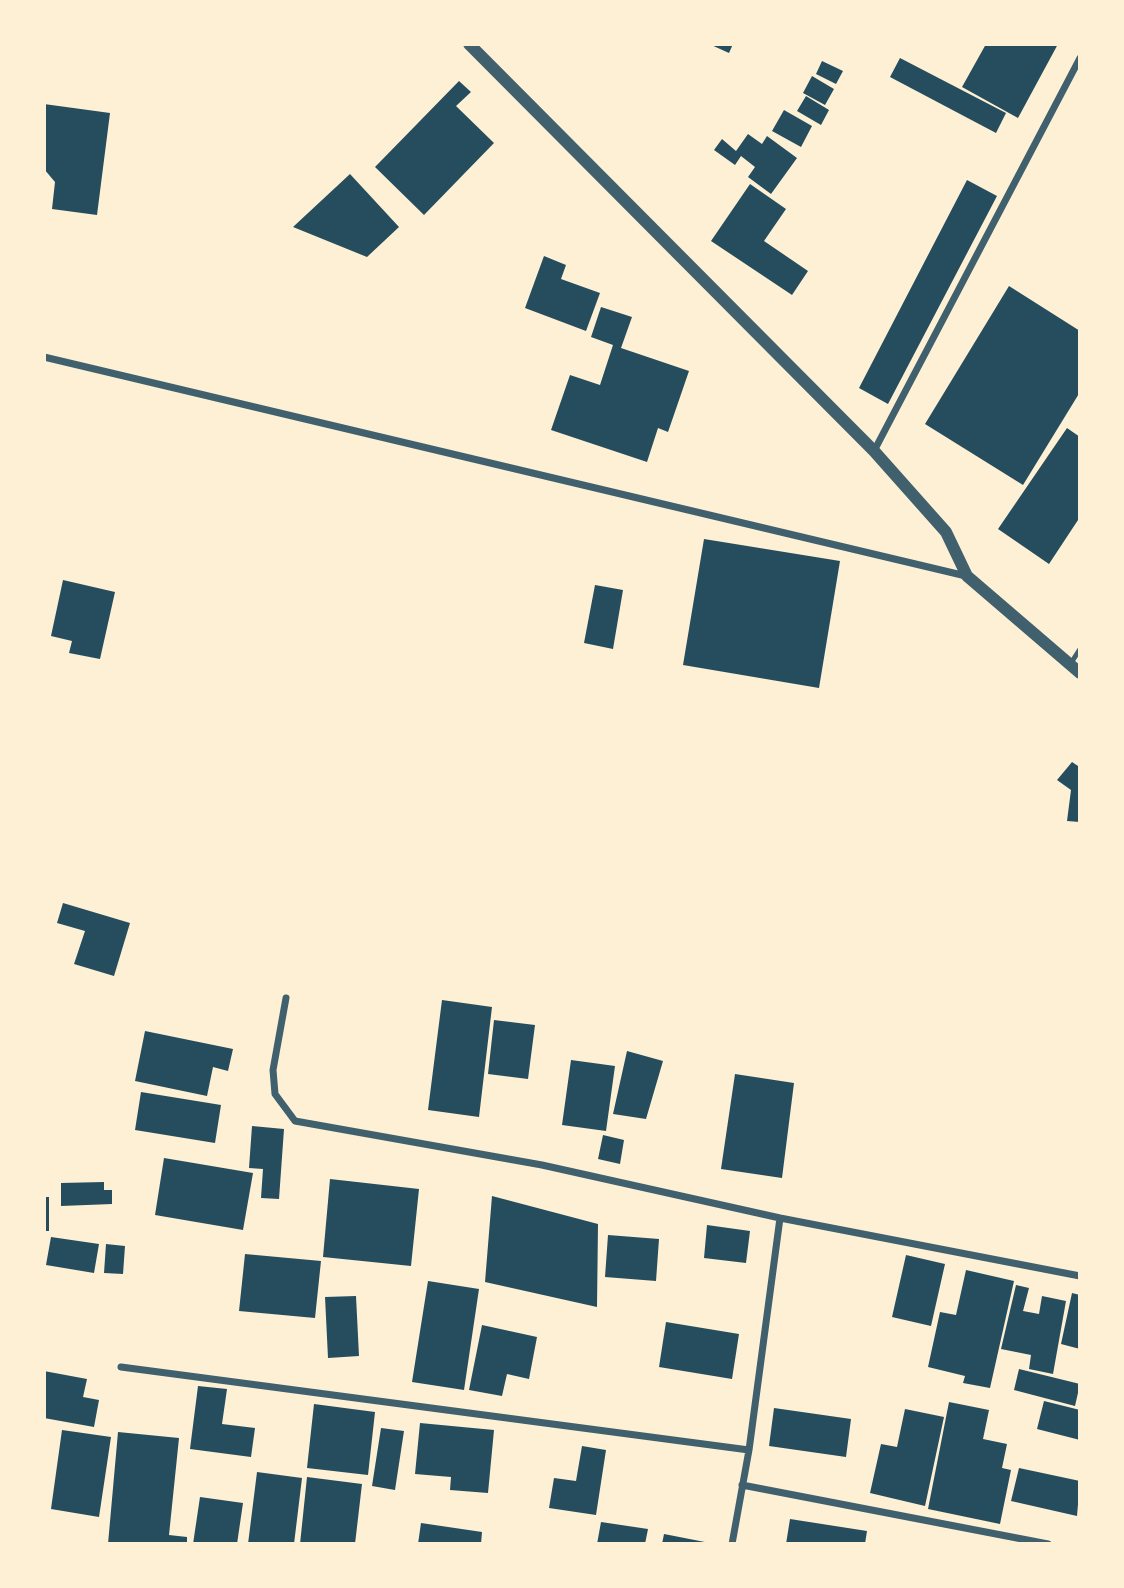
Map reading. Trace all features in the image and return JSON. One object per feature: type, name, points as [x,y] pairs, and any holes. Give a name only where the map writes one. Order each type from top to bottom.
[{"type":"street","points":[[469,44],[874,451],[946,532],[967,576],[1076,668]]},
{"type":"street","points":[[874,451],[1080,58]]},
{"type":"street","points":[[44,357],[967,576]]},
{"type":"street","points":[[286,998],[273,1070],[275,1094],[295,1121],[542,1165],[780,1218],[1080,1276]]},
{"type":"street","points":[[732,1544],[749,1450],[780,1218]]},
{"type":"street","points":[[121,1367],[749,1450]]},
{"type":"street","points":[[742,1485],[1048,1544]]},
{"type":"lane","points":[[1076,668],[1080,649]]},
{"type":"building","points":[[709,44],[733,44],[729,53]]},
{"type":"building","points":[[986,44],[1058,44],[1018,118],[962,87]]},
{"type":"building","points":[[900,58],[1006,113],[996,133],[890,77]]},
{"type":"building","points":[[822,61],[843,71],[836,84],[816,74]]},
{"type":"building","points":[[812,76],[834,89],[825,105],[803,93]]},
{"type":"building","points":[[459,81],[471,92],[456,106],[494,143],[424,215],[375,167]]},
{"type":"building","points":[[806,96],[829,110],[821,125],[797,111]]},
{"type":"building","points":[[44,104],[110,113],[97,215],[52,209],[55,182],[44,169]]},
{"type":"building","points":[[784,110],[812,126],[801,147],[772,131]]},
{"type":"building","points":[[748,134],[762,144],[767,136],[797,158],[771,194],[748,177],[755,167],[741,156],[735,165],[714,150],[722,139],[736,151]]},
{"type":"building","points":[[350,174],[399,227],[367,257],[293,227]]},
{"type":"building","points":[[967,180],[997,196],[888,404],[859,388]]},
{"type":"building","points":[[750,184],[786,209],[764,241],[808,271],[792,295],[711,241]]},
{"type":"building","points":[[544,256],[566,265],[561,279],[600,293],[586,331],[525,308]]},
{"type":"building","points":[[1009,286],[1080,331],[1080,392],[1023,485],[925,424]]},
{"type":"building","points":[[601,307],[632,317],[621,348],[689,371],[668,432],[658,428],[647,462],[551,430],[570,375],[600,385],[613,345],[591,337]]},
{"type":"building","points":[[1067,428],[1080,437],[1080,517],[1049,564],[998,529]]},
{"type":"building","points":[[704,539],[840,561],[819,688],[683,665]]},
{"type":"building","points":[[63,580],[115,592],[100,659],[69,653],[72,641],[51,636]]},
{"type":"building","points":[[595,585],[623,590],[613,649],[584,643]]},
{"type":"building","points":[[1072,762],[1078,766],[1080,764],[1080,822],[1067,821],[1071,790],[1057,780]]},
{"type":"building","points":[[63,903],[130,923],[114,976],[74,964],[85,931],[57,923]]},
{"type":"building","points":[[442,1000],[492,1007],[479,1117],[428,1110]]},
{"type":"building","points":[[494,1020],[535,1025],[528,1079],[488,1074]]},
{"type":"building","points":[[145,1031],[233,1049],[228,1071],[213,1067],[207,1096],[135,1081]]},
{"type":"building","points":[[627,1051],[663,1061],[646,1119],[613,1114]]},
{"type":"building","points":[[571,1060],[615,1066],[606,1131],[562,1125]]},
{"type":"building","points":[[735,1074],[794,1083],[782,1178],[721,1169]]},
{"type":"building","points":[[141,1092],[221,1105],[215,1143],[135,1130]]},
{"type":"building","points":[[252,1126],[284,1129],[279,1199],[261,1198],[263,1169],[249,1168]]},
{"type":"building","points":[[603,1135],[624,1140],[620,1164],[598,1159]]},
{"type":"building","points":[[164,1158],[253,1173],[243,1230],[155,1215]]},
{"type":"building","points":[[330,1179],[419,1189],[411,1266],[323,1257]]},
{"type":"building","points":[[104,1182],[104,1190],[112,1190],[112,1204],[61,1206],[61,1183]]},
{"type":"building","points":[[492,1196],[598,1224],[597,1307],[485,1282]]},
{"type":"building","points":[[44,1197],[49,1197],[49,1231],[44,1231]]},
{"type":"building","points":[[707,1225],[750,1231],[746,1263],[704,1258]]},
{"type":"building","points":[[608,1235],[659,1239],[656,1281],[605,1277]]},
{"type":"building","points":[[51,1237],[99,1244],[94,1273],[46,1265]]},
{"type":"building","points":[[106,1244],[125,1246],[123,1274],[104,1273]]},
{"type":"building","points":[[245,1254],[321,1261],[315,1318],[239,1311]]},
{"type":"building","points":[[906,1255],[945,1264],[931,1326],[892,1317]]},
{"type":"building","points":[[966,1270],[1014,1281],[990,1388],[963,1383],[965,1376],[928,1367],[940,1312],[956,1315]]},
{"type":"building","points":[[428,1281],[479,1289],[464,1390],[412,1382]]},
{"type":"building","points":[[1016,1285],[1029,1288],[1023,1311],[1039,1314],[1042,1296],[1066,1301],[1053,1374],[1029,1369],[1031,1355],[1001,1349]]},
{"type":"building","points":[[1072,1293],[1080,1295],[1080,1349],[1061,1344]]},
{"type":"building","points":[[356,1296],[359,1356],[328,1358],[325,1297]]},
{"type":"building","points":[[666,1322],[739,1334],[732,1379],[659,1367]]},
{"type":"building","points":[[482,1325],[537,1337],[529,1379],[507,1374],[502,1396],[469,1390]]},
{"type":"building","points":[[1019,1369],[1080,1384],[1075,1406],[1014,1390]]},
{"type":"building","points":[[44,1371],[87,1379],[83,1397],[99,1400],[94,1427],[44,1418]]},
{"type":"building","points":[[198,1386],[227,1389],[222,1424],[255,1428],[251,1457],[190,1449]]},
{"type":"building","points":[[1044,1401],[1080,1410],[1080,1440],[1037,1429]]},
{"type":"building","points":[[949,1402],[989,1410],[983,1439],[1007,1444],[1002,1468],[1011,1470],[1000,1524],[928,1509]]},
{"type":"building","points":[[314,1404],[375,1412],[368,1475],[307,1468]]},
{"type":"building","points":[[774,1408],[851,1419],[846,1457],[769,1446]]},
{"type":"building","points":[[905,1409],[944,1417],[925,1506],[870,1493],[881,1444],[897,1447]]},
{"type":"building","points":[[420,1423],[494,1430],[488,1493],[450,1490],[451,1477],[415,1474]]},
{"type":"building","points":[[381,1428],[404,1431],[395,1490],[372,1486]]},
{"type":"building","points":[[62,1430],[111,1437],[99,1517],[51,1509]]},
{"type":"building","points":[[118,1432],[179,1438],[169,1535],[187,1537],[187,1544],[108,1544]]},
{"type":"building","points":[[582,1446],[606,1450],[596,1515],[549,1508],[554,1478],[576,1481]]},
{"type":"building","points":[[1019,1468],[1080,1481],[1077,1516],[1011,1501]]},
{"type":"building","points":[[257,1472],[302,1478],[294,1544],[248,1544]]},
{"type":"building","points":[[307,1477],[362,1484],[355,1544],[300,1544]]},
{"type":"building","points":[[200,1497],[243,1503],[237,1544],[193,1544]]},
{"type":"building","points":[[790,1519],[867,1531],[865,1544],[786,1544]]},
{"type":"building","points":[[601,1522],[648,1529],[645,1544],[597,1544]]},
{"type":"building","points":[[421,1523],[482,1532],[481,1544],[418,1544]]},
{"type":"building","points":[[664,1534],[710,1543],[662,1544]]}]
